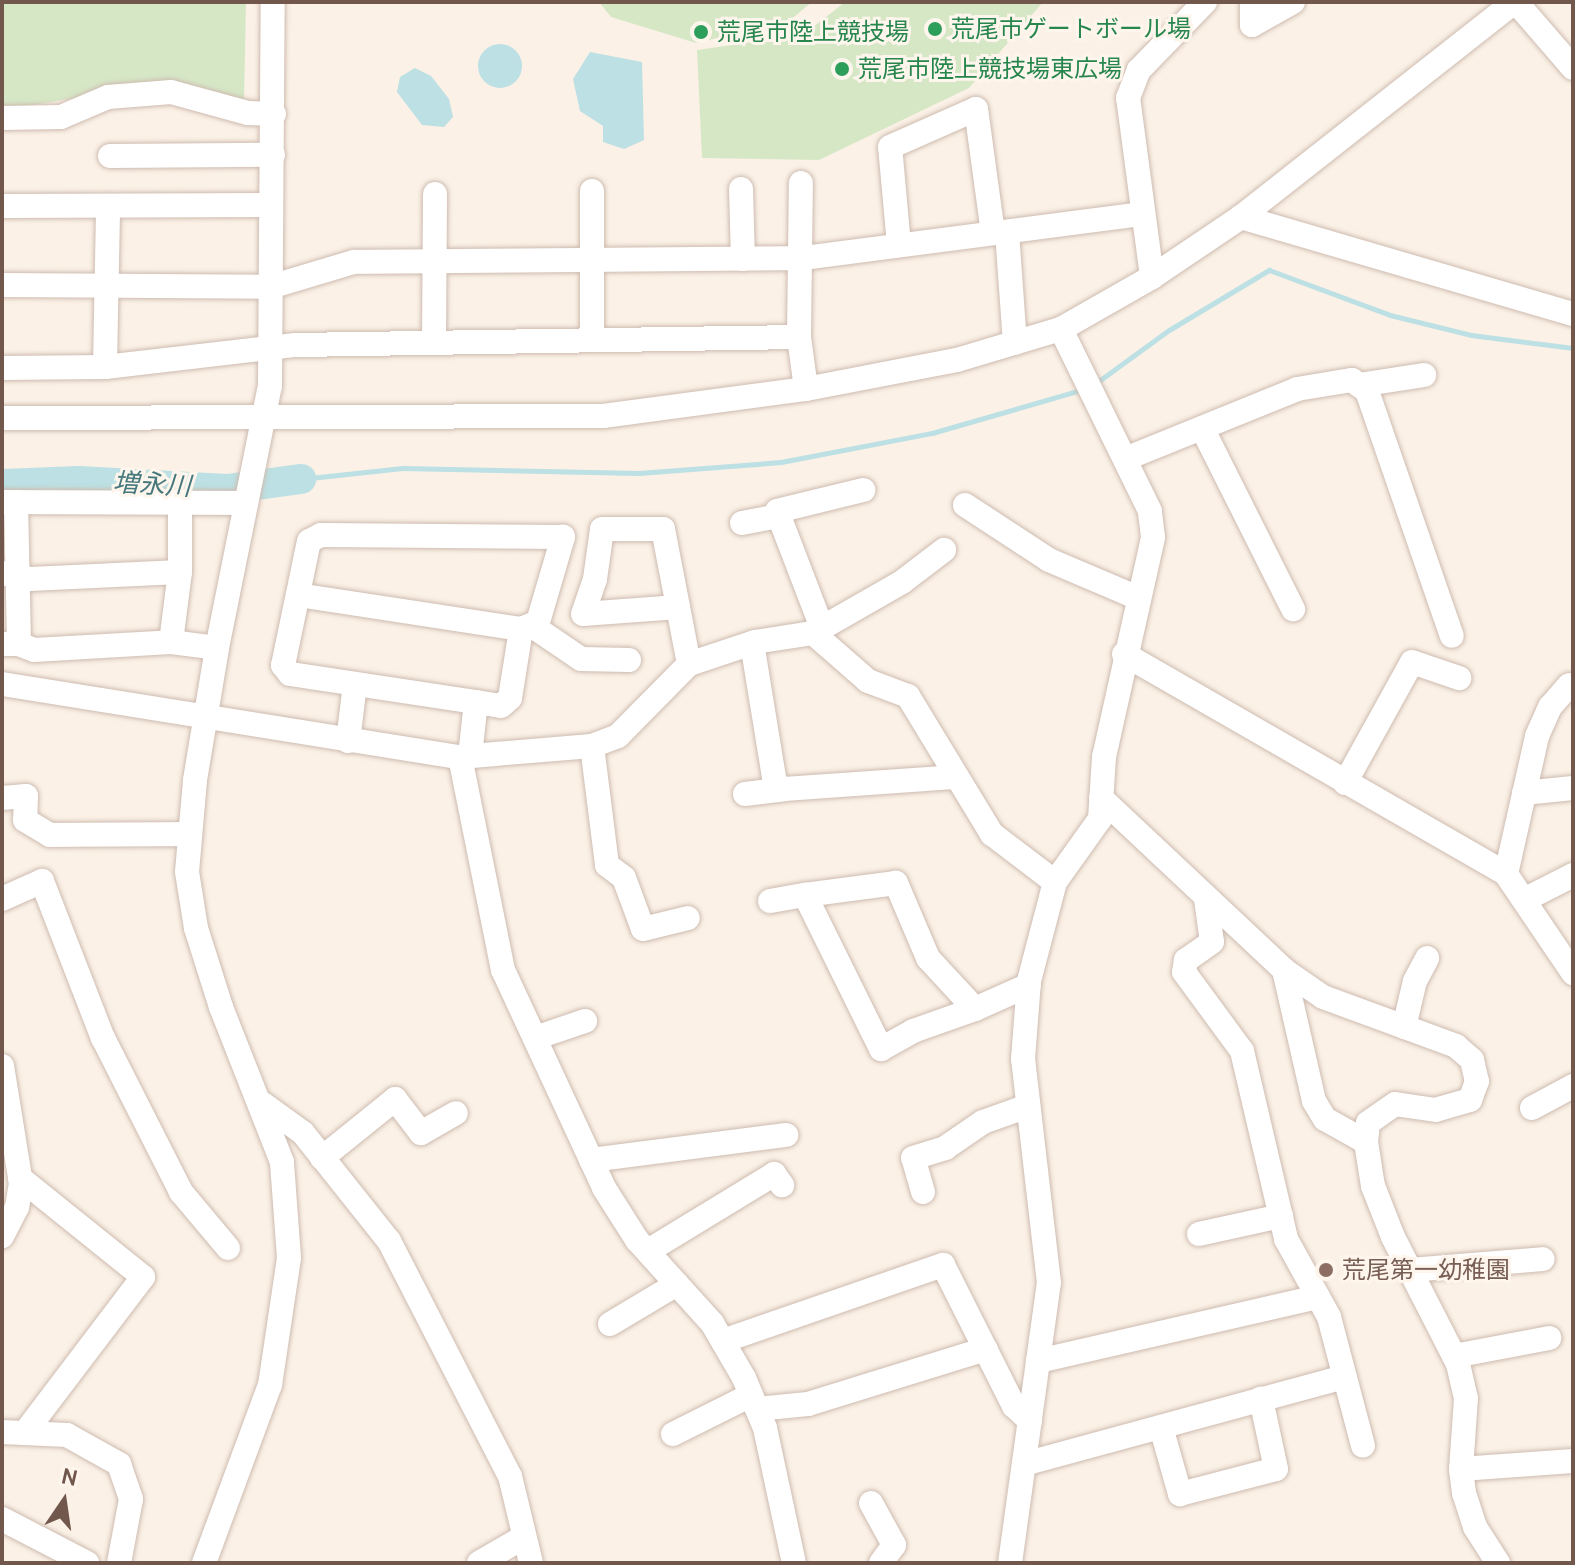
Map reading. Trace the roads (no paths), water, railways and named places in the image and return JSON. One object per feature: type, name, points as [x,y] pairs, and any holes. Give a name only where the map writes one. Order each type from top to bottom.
[{"type":"street","points":[[204,1563],[270,1385],[284,1303],[289,1216],[282,1162],[263,1104],[221,1007],[196,928],[187,872],[189,834],[217,648],[267,414],[274,114],[273,2]]},
{"type":"street","points":[[1152,277],[1128,98],[1139,70],[1205,2]]},
{"type":"street","points":[[1252,2],[1252,25],[1293,2]]},
{"type":"street","points":[[2,418],[267,414],[603,416],[806,389],[1015,343],[1061,329],[1152,277],[1241,217],[1515,2],[1573,68]]},
{"type":"street","points":[[2,118],[61,117],[108,97],[171,92],[248,113],[274,114]]},
{"type":"street","points":[[899,245],[890,147],[976,109],[1000,232],[1015,343]]},
{"type":"street","points":[[110,156],[273,155]]},
{"type":"street","points":[[801,183],[799,337],[806,389]]},
{"type":"street","points":[[741,189],[743,259]]},
{"type":"street","points":[[592,191],[592,339]]},
{"type":"street","points":[[434,342],[435,194]]},
{"type":"street","points":[[2,206],[271,205]]},
{"type":"street","points":[[105,367],[108,206]]},
{"type":"street","points":[[2,285],[270,287],[354,262],[800,258],[1142,214]]},
{"type":"street","points":[[1241,217],[1573,314]]},
{"type":"street","points":[[1010,1563],[1049,1283],[1023,1059],[1029,985],[1055,882],[1100,819],[1124,654],[1153,537],[1150,511],[1061,329]]},
{"type":"street","points":[[2,368],[105,367],[270,349],[434,342],[592,339],[705,342],[799,337]]},
{"type":"street","points":[[1359,385],[1424,375]]},
{"type":"street","points":[[1125,459],[1297,389],[1352,380],[1367,391],[1452,636]]},
{"type":"street","points":[[1202,428],[1293,609]]},
{"type":"street","points":[[863,490],[777,511],[817,630],[868,681],[908,696],[954,777],[992,834],[1055,882]]},
{"type":"street","points":[[171,642],[180,572],[180,501]]},
{"type":"street","points":[[217,648],[171,642],[34,650],[11,644],[9,502],[246,503]]},
{"type":"street","points":[[965,505],[1049,560],[1138,598]]},
{"type":"street","points":[[742,523],[778,516]]},
{"type":"street","points":[[678,607],[583,614],[595,579],[602,529],[663,529],[689,664]]},
{"type":"street","points":[[321,535],[563,537],[538,622],[526,627],[510,698],[501,706],[290,674],[283,665],[309,541],[321,535]]},
{"type":"street","points":[[2,684],[205,721],[465,756],[592,746],[618,736],[689,664],[752,643],[817,630],[902,582],[944,550]]},
{"type":"street","points":[[10,573],[30,579],[180,572]]},
{"type":"street","points":[[298,595],[526,627],[581,659],[629,660]]},
{"type":"street","points":[[752,643],[775,784],[784,789]]},
{"type":"street","points":[[1124,654],[1506,874],[1573,973]]},
{"type":"street","points":[[1345,783],[1412,662],[1459,678]]},
{"type":"street","points":[[348,741],[355,684]]},
{"type":"street","points":[[1506,874],[1537,736],[1550,707],[1569,685]]},
{"type":"street","points":[[476,702],[465,756],[503,970],[604,1188],[648,1251],[723,1341],[754,1402],[794,1563]]},
{"type":"street","points":[[592,746],[607,865],[624,878],[643,929],[688,918]]},
{"type":"street","points":[[745,794],[954,777]]},
{"type":"street","points":[[1524,793],[1573,788]]},
{"type":"street","points":[[2,798],[26,796],[25,820],[50,835],[189,834]]},
{"type":"street","points":[[1101,798],[1284,970],[1323,997],[1456,1046],[1472,1060],[1477,1081],[1470,1100],[1457,1108],[1395,1104],[1379,1111],[1368,1123],[1366,1142],[1373,1186],[1410,1270],[1454,1356],[1466,1398],[1461,1469],[1475,1527],[1498,1563]]},
{"type":"street","points":[[1524,900],[1573,875]]},
{"type":"street","points":[[2,899],[42,881],[103,1038],[181,1192],[228,1248]]},
{"type":"street","points":[[770,901],[896,883],[928,958],[975,1009]]},
{"type":"street","points":[[805,895],[881,1049],[913,1031],[975,1009],[1029,985]]},
{"type":"street","points":[[1206,899],[1212,942],[1186,960],[1184,972],[1242,1051],[1286,1239],[1329,1317],[1363,1446]]},
{"type":"street","points":[[1404,1027],[1415,981],[1427,958]]},
{"type":"street","points":[[1284,970],[1314,1101],[1325,1119],[1366,1142]]},
{"type":"street","points":[[535,1038],[585,1021]]},
{"type":"street","points":[[2,1066],[20,1178],[17,1207],[2,1236]]},
{"type":"street","points":[[1532,1108],[1573,1086]]},
{"type":"street","points":[[322,1158],[395,1099],[421,1133],[456,1113]]},
{"type":"street","points":[[263,1104],[303,1133],[389,1241],[510,1476],[531,1563]]},
{"type":"street","points":[[923,1192],[913,1158],[945,1148],[983,1122],[1028,1106]]},
{"type":"street","points":[[591,1160],[786,1135]]},
{"type":"street","points":[[648,1251],[773,1173]]},
{"type":"street","points":[[20,1178],[143,1277],[27,1430]]},
{"type":"street","points":[[1199,1234],[1281,1216]]},
{"type":"street","points":[[1410,1270],[1543,1259]]},
{"type":"street","points":[[723,1341],[943,1265],[1014,1406],[1030,1421]]},
{"type":"street","points":[[610,1324],[677,1284]]},
{"type":"street","points":[[1038,1361],[1318,1297]]},
{"type":"street","points":[[1454,1356],[1549,1338]]},
{"type":"street","points":[[673,1434],[754,1402],[808,1404],[986,1349]]},
{"type":"street","points":[[1024,1464],[1344,1377]]},
{"type":"street","points":[[1161,1427],[1180,1494],[1276,1469],[1261,1399]]},
{"type":"street","points":[[2,1432],[27,1430],[67,1435],[119,1464],[131,1499],[119,1563]]},
{"type":"street","points":[[1461,1469],[1573,1461]]},
{"type":"street","points":[[871,1503],[894,1545],[881,1563]]},
{"type":"street","points":[[2,1519],[87,1563]]},
{"type":"street","points":[[479,1563],[524,1537]]},
{"type":"water","points":[[500,44],[516,50],[522,66],[516,82],[500,88],[484,82],[478,66],[484,50]]},
{"type":"water","points":[[590,52],[642,62],[644,140],[624,149],[603,142],[603,126],[580,111],[573,79]]},
{"type":"water","points":[[415,68],[431,76],[449,99],[453,117],[444,127],[422,125],[397,92],[400,77]]},
{"type":"waterway","points":[[1096,383],[1169,330],[1269,270],[1390,315],[1471,335],[1573,348]]},
{"type":"waterway","points":[[301,479],[402,468],[639,473],[781,462],[932,433],[1084,389]]},
{"type":"waterway","name":"増永川","points":[[2,484],[79,481],[227,489],[301,479]]},
{"type":"place","name":"荒尾市ゲートボール場","points":[[935,29]]},
{"type":"place","name":"荒尾市陸上競技場","points":[[701,32]]},
{"type":"place","name":"荒尾市陸上競技場東広場","points":[[842,69]]},
{"type":"place","name":"荒尾第一幼稚園","points":[[1326,1270]]}]
